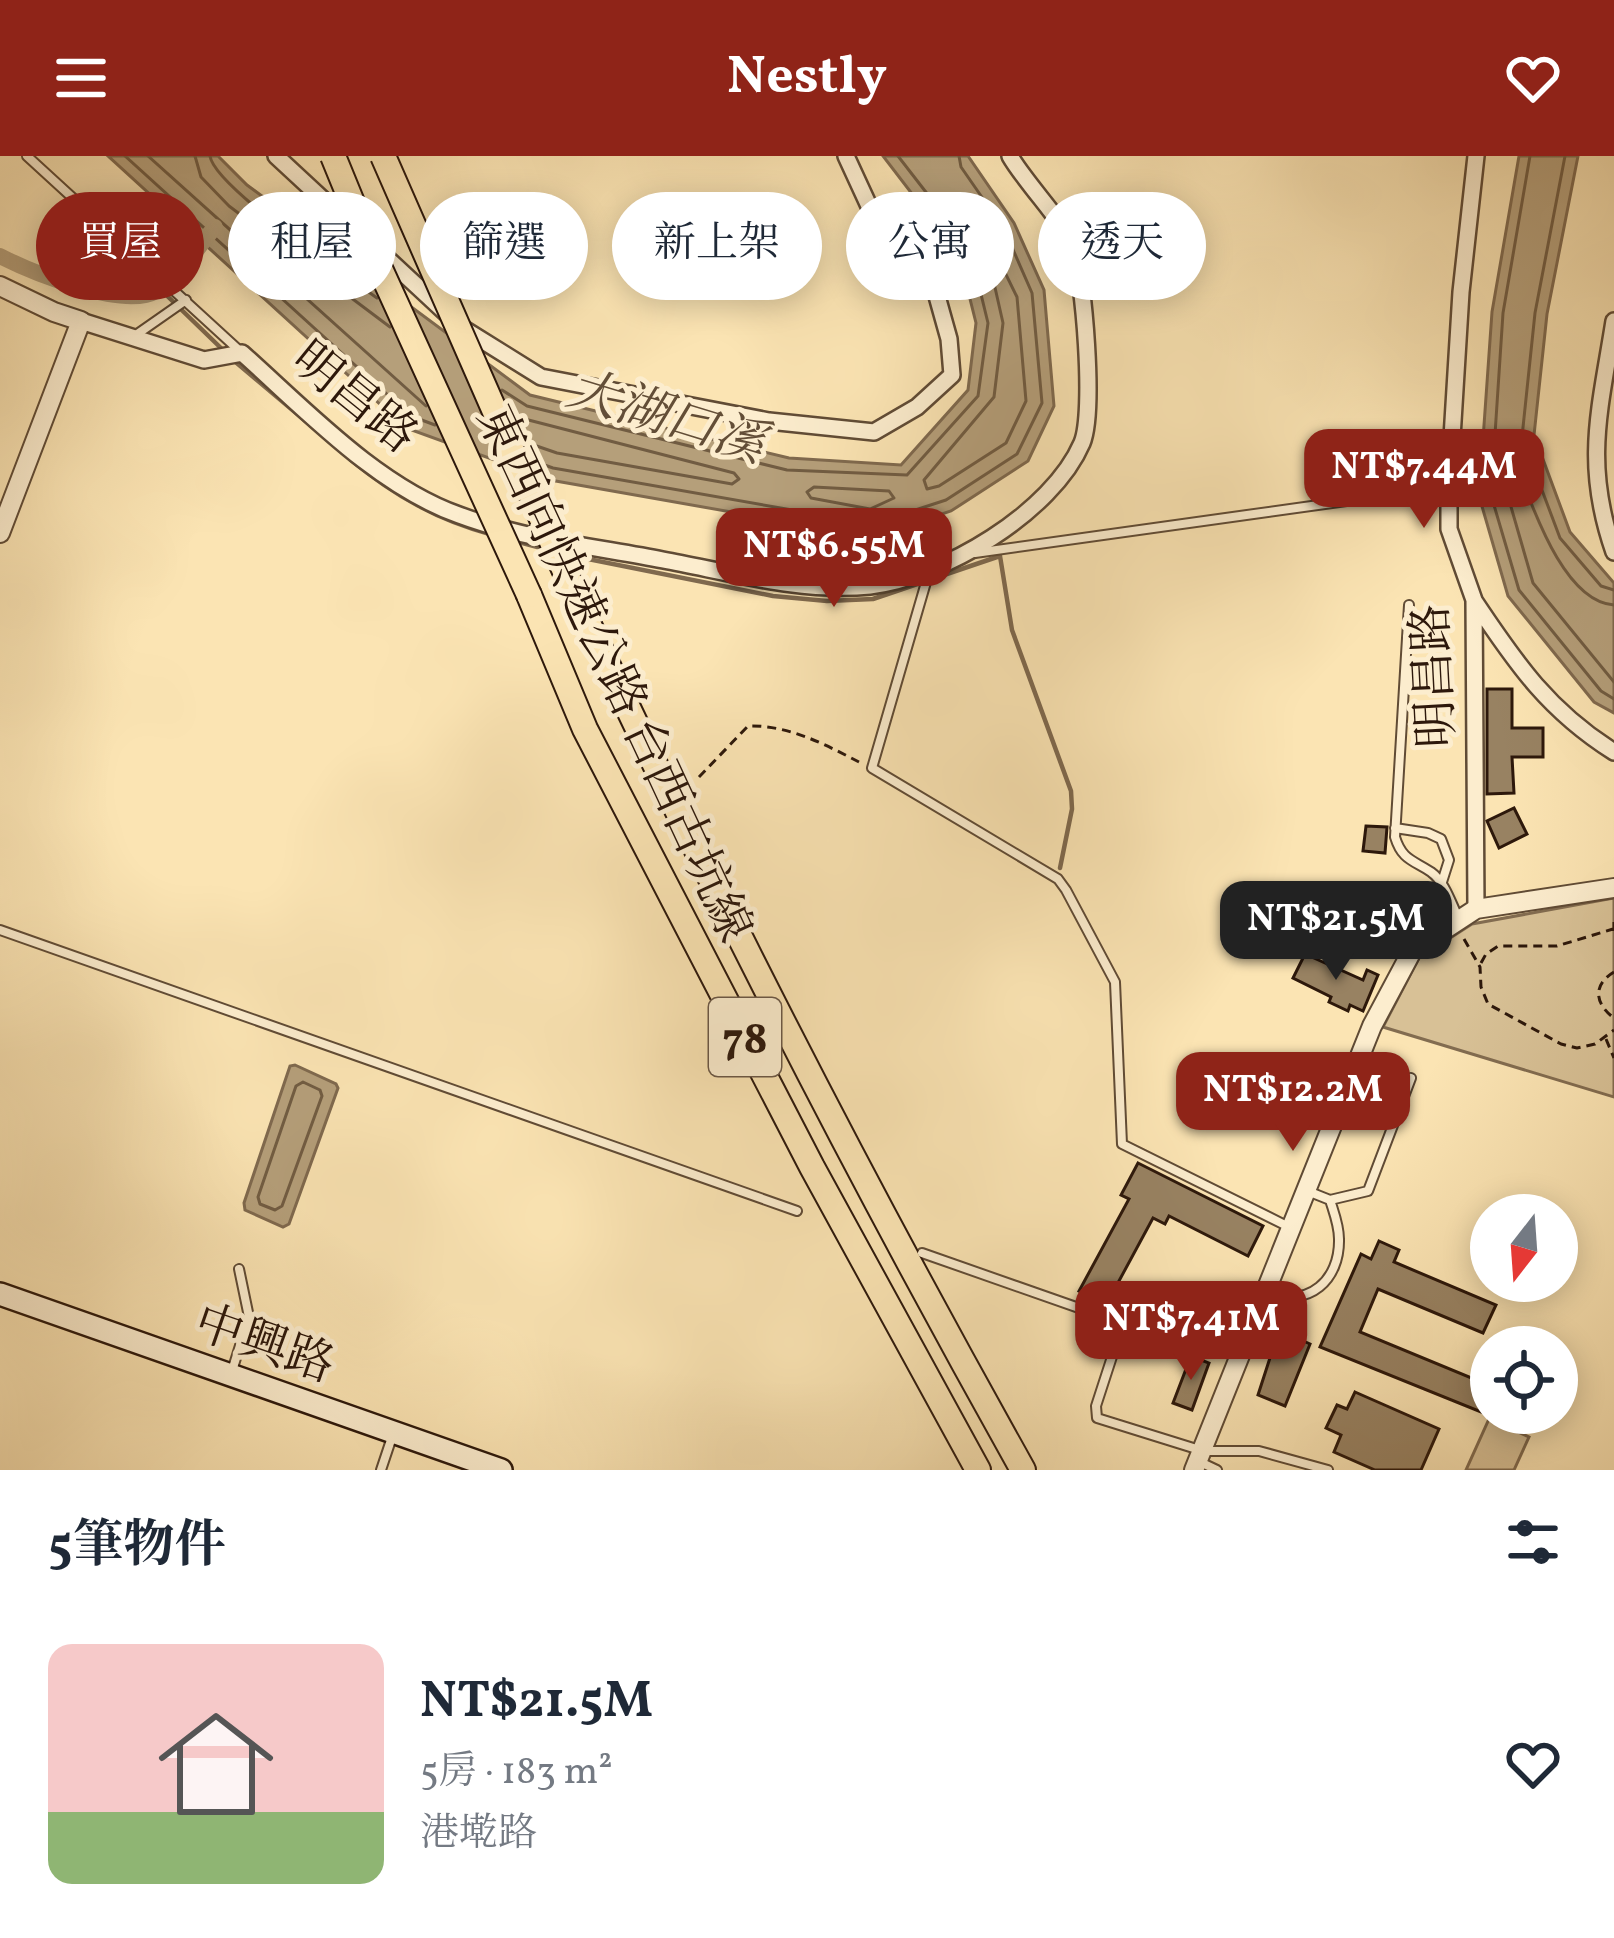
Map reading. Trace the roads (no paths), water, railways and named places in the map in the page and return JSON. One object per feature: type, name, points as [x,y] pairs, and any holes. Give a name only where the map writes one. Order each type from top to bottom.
[{"type":"highway","name":"東西向快速公路 台西古坑線","points":[[333,156],[595,749],[812,1167],[978,1470]]},
{"type":"highway","name":"東西向快速公路 台西古坑線","points":[[383,156],[677,815],[916,1278],[1023,1470]]},
{"type":"main road","name":"中興路","points":[[0,1294],[500,1470]]},
{"type":"street","points":[[276,156],[472,336],[541,377],[769,421],[874,432],[917,407],[952,375],[950,339],[935,289],[880,232],[846,156]]},
{"type":"street","name":"明昌路","points":[[81,321],[204,360],[233,354],[364,463],[457,515],[565,542],[807,584],[869,586],[929,572],[967,554],[1022,515],[1052,486],[1082,442],[1090,367],[1072,243],[1010,156]]},
{"type":"street","name":"明昌路","points":[[1463,916],[1474,600],[1449,529],[1449,486],[1461,292],[1476,156]]},
{"type":"street","points":[[0,286],[81,321],[0,533]]},
{"type":"street","points":[[1614,321],[1594,449],[1600,513],[1614,552]]},
{"type":"street","points":[[1474,600],[1520,671],[1558,712],[1614,752]]},
{"type":"street","points":[[1198,1461],[1390,990],[1412,951],[1463,916],[1614,888]]},
{"type":"lane","points":[[27,156],[172,287],[233,354]]},
{"type":"lane","points":[[131,338],[186,301]]},
{"type":"lane","points":[[967,554],[1449,486]]},
{"type":"lane","points":[[929,572],[872,768],[1058,879],[1066,890],[1115,982],[1123,1144],[1293,1229]]},
{"type":"lane","points":[[1409,605],[1395,828],[1404,857],[1442,883],[1463,916]]},
{"type":"lane","points":[[1395,828],[1441,839],[1449,860],[1442,883]]},
{"type":"lane","points":[[0,930],[797,1210]]},
{"type":"lane","points":[[1308,1191],[1330,1200],[1368,1191],[1411,1078]]},
{"type":"lane","points":[[1268,1291],[1284,1298],[1306,1298],[1330,1278],[1340,1231],[1330,1200]]},
{"type":"lane","points":[[922,1253],[1116,1321],[1121,1329],[1096,1406],[1097,1418],[1217,1470]]},
{"type":"lane","points":[[231,1375],[249,1317],[238,1269]]},
{"type":"lane","points":[[381,1470],[394,1432]]},
{"type":"lane","points":[[1198,1461],[1258,1450],[1328,1470]]},
{"type":"water","points":[[108,156],[218,156],[256,192],[228,192],[228,266],[204,244],[204,192],[147,192]]},
{"type":"water","points":[[883,156],[968,156],[993,192],[911,192]]},
{"type":"water","points":[[1519,156],[1578,156],[1547,314],[1534,435],[1570,532],[1614,583],[1614,713],[1594,702],[1508,596],[1479,496],[1492,312]]},
{"type":"water","points":[[1014,223],[1038,277],[1038,300],[1045,300],[1054,406],[1028,461],[951,511],[873,537],[550,480],[406,428],[266,300],[396,300],[396,296],[530,395],[789,458],[901,465],[968,390],[976,323],[970,300],[1014,300]]},
{"type":"water","points":[[290,1066],[338,1088],[289,1224],[283,1227],[245,1210],[244,1203]]},
{"type":"waterway","points":[[0,256],[78,287],[141,296],[173,278],[215,227]]},
{"type":"waterway","points":[[171,300],[224,351]]},
{"type":"waterway","points":[[232,359],[315,429]]},
{"type":"waterway","points":[[351,460],[418,505],[493,535]]},
{"type":"waterway","points":[[515,541],[545,549]]},
{"type":"waterway","points":[[568,555],[773,596],[827,601],[873,599],[1000,556],[1012,630],[1071,791],[1060,868]]},
{"type":"water label","name":"大湖口溪","points":[[667,415]]}]
